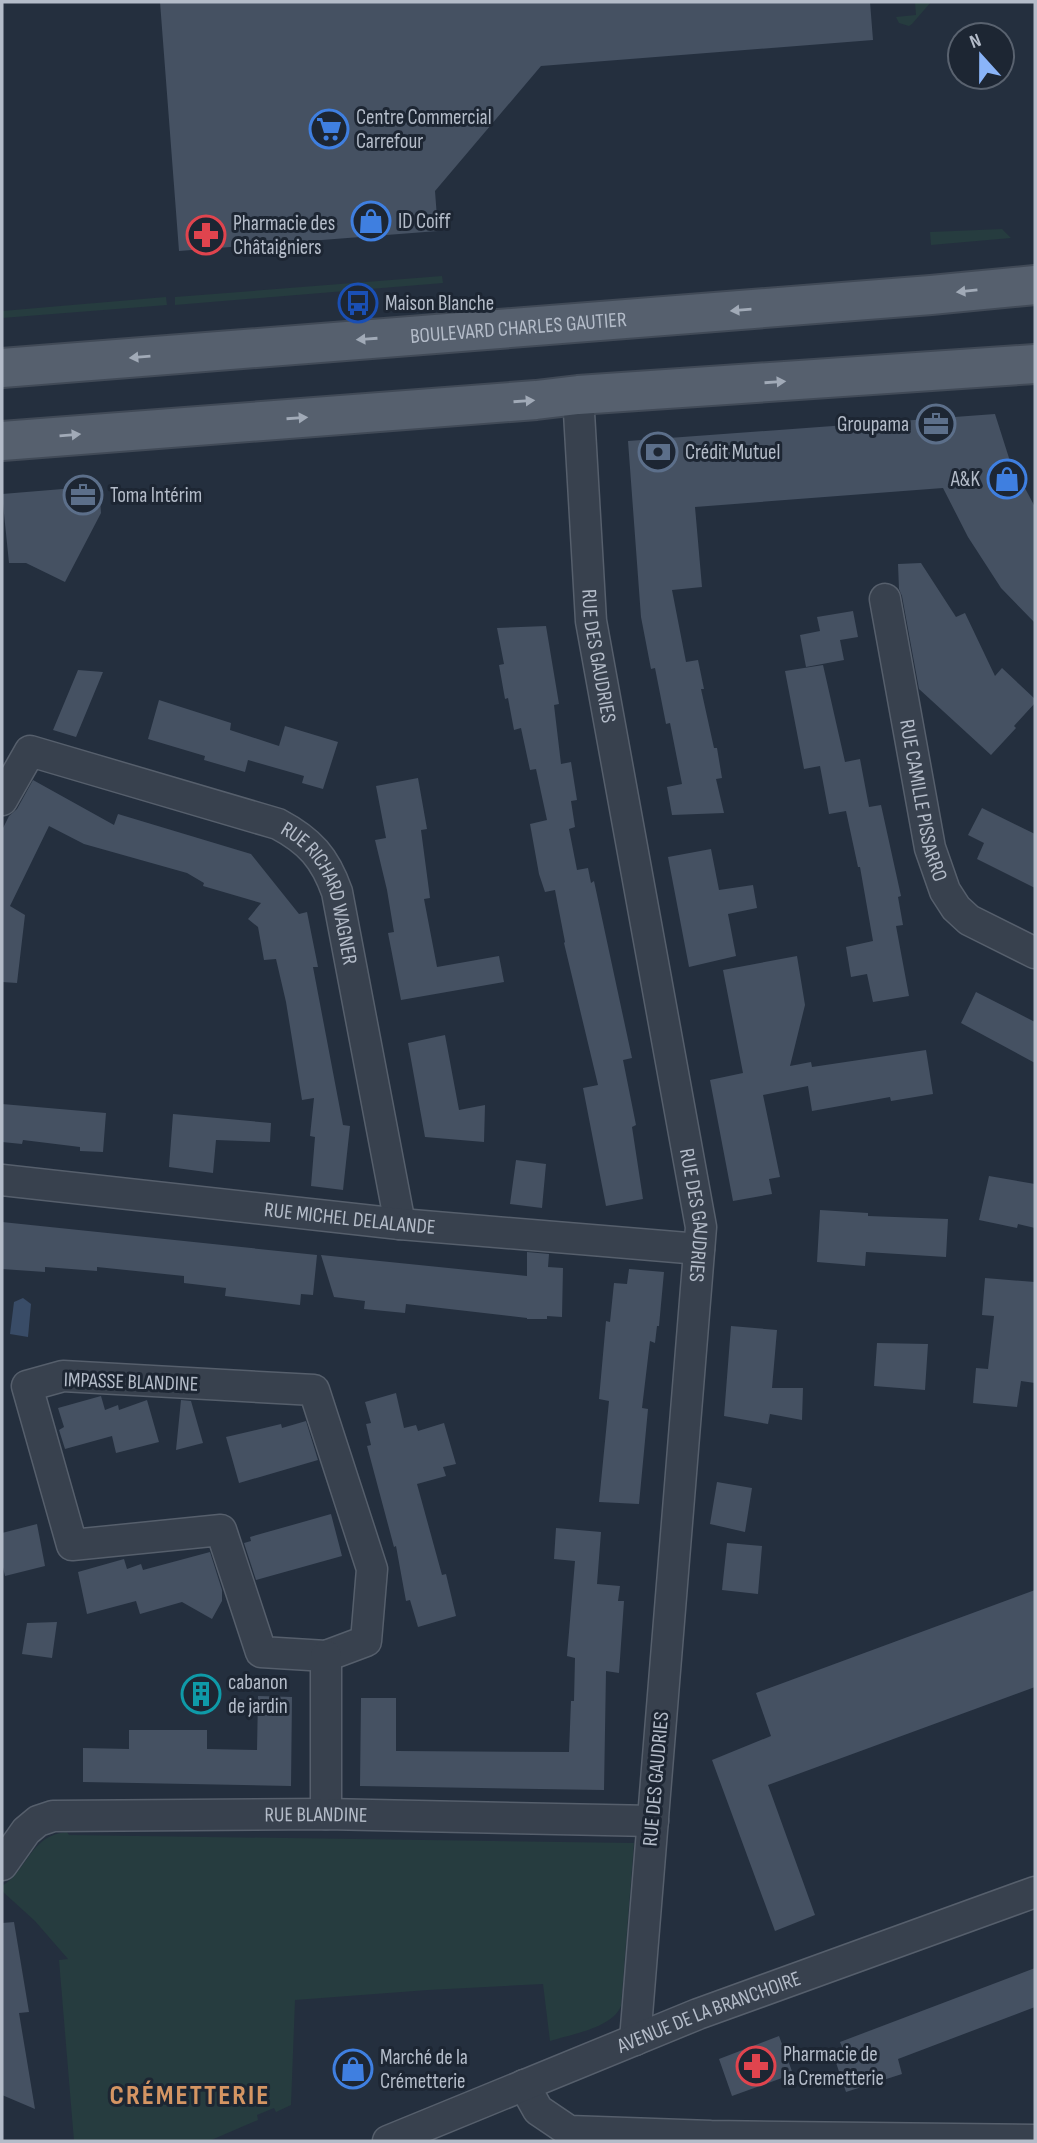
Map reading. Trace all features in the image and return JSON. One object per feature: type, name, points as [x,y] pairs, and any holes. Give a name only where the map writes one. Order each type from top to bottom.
[{"type":"main road","name":"BOULEVARD CHARLES GAUTIER","points":[[2,368],[1035,285]]},
{"type":"main road","points":[[2,440],[578,395],[1035,364]]},
{"type":"street","name":"RUE DES GAUDRIES","points":[[578,395],[591,621],[701,1227],[635,2040]]},
{"type":"street","name":"RUE CAMILLE PISSARRO","points":[[885,599],[930,848],[945,891],[969,920],[1035,953]]},
{"type":"street","name":"RUE RICHARD WAGNER","points":[[2,800],[30,751],[278,824],[300,838],[322,858],[337,892],[400,1224]]},
{"type":"street","name":"RUE MICHEL DELALANDE","points":[[2,1180],[400,1224],[699,1249]]},
{"type":"street","name":"IMPASSE BLANDINE","points":[[63,1376],[314,1390],[372,1569],[366,1641],[326,1656],[261,1652],[221,1530],[72,1545],[27,1386],[63,1376]]},
{"type":"street","points":[[326,1656],[326,1814]]},
{"type":"street","name":"RUE BLANDINE","points":[[2,1865],[26,1831],[38,1821],[53,1816],[326,1814],[653,1821]]},
{"type":"street","name":"AVENUE DE LA BRANCHOIRE","points":[[388,2141],[698,2014],[1035,1892]]},
{"type":"street","points":[[524,2085],[538,2110],[569,2131],[866,2139],[1035,2140]]},
{"type":"green space","points":[[915,2],[931,2],[909,26],[899,23],[896,17],[916,15]]},
{"type":"green space","points":[[1002,229],[1011,238],[931,245],[930,232]]},
{"type":"green space","points":[[442,276],[443,283],[175,305],[175,297]]},
{"type":"green space","points":[[166,297],[167,305],[2,318],[2,311]]},
{"type":"green space","points":[[67,1832],[69,1835],[634,1843],[621,2006],[616,2014],[600,2025],[550,2041],[543,1984],[295,2000],[291,2105],[276,2112],[274,2108],[257,2115],[258,2120],[209,2141],[74,2141],[59,1960],[68,1959],[35,1921],[2,1891],[2,1886],[18,1871],[37,1846],[55,1834]]},
{"type":"water","points":[[23,1298],[31,1304],[28,1337],[10,1334],[14,1302]]},
{"type":"building","name":"Centre Commercial Carrefour","points":[[160,2],[870,2],[873,40],[541,66],[435,191],[438,231],[179,251]]},
{"type":"building","points":[[995,414],[1009,458],[1035,507],[1035,623],[1001,588],[968,537],[943,488],[695,507],[702,587],[672,590],[686,662],[698,660],[704,689],[701,689],[714,748],[717,748],[722,778],[716,779],[724,813],[672,815],[667,787],[682,784],[670,723],[666,724],[641,617],[628,441]]},
{"type":"building","points":[[99,486],[101,513],[65,582],[26,563],[9,563],[2,494]]},
{"type":"building","points":[[921,563],[956,617],[965,613],[995,676],[1002,668],[1035,699],[1035,703],[1014,726],[1016,728],[991,755],[919,689],[899,589],[898,564]]},
{"type":"building","points":[[853,611],[858,637],[840,640],[844,660],[806,667],[800,635],[820,631],[817,617]]},
{"type":"building","points":[[546,626],[559,704],[554,705],[561,764],[571,762],[577,800],[571,801],[575,827],[569,829],[577,870],[588,868],[591,883],[594,881],[632,1058],[623,1060],[636,1125],[632,1127],[643,1199],[606,1206],[583,1088],[598,1085],[564,943],[555,890],[545,892],[530,824],[547,820],[536,769],[530,770],[521,728],[514,730],[499,665],[504,664],[497,628]]},
{"type":"building","points":[[823,665],[845,762],[860,759],[869,807],[881,805],[901,896],[898,897],[903,925],[896,926],[909,996],[873,1002],[867,974],[851,977],[846,947],[873,941],[860,867],[846,811],[829,814],[820,766],[804,769],[785,671]]},
{"type":"building","points":[[78,670],[103,672],[76,737],[53,730]]},
{"type":"building","points":[[159,700],[231,723],[230,730],[279,746],[285,726],[338,742],[323,789],[302,783],[304,776],[248,760],[245,772],[204,760],[205,756],[148,739]]},
{"type":"building","points":[[418,778],[427,829],[421,830],[430,898],[424,899],[437,967],[499,956],[504,982],[401,1000],[388,933],[394,932],[375,840],[386,838],[376,786]]},
{"type":"building","points":[[33,780],[114,825],[118,814],[251,854],[299,914],[307,912],[318,967],[313,967],[343,1125],[350,1126],[343,1190],[311,1186],[315,1137],[310,1136],[314,1098],[302,1100],[276,959],[264,960],[258,927],[248,919],[261,903],[203,886],[204,883],[187,873],[84,844],[49,826],[10,906],[25,915],[17,983],[2,982],[2,830]]},
{"type":"building","points":[[982,808],[1035,834],[1035,888],[977,859],[984,843],[968,835]]},
{"type":"building","points":[[711,849],[719,890],[753,885],[757,908],[728,914],[736,956],[689,967],[668,857]]},
{"type":"building","points":[[797,956],[805,1005],[790,1066],[811,1062],[812,1067],[926,1050],[933,1094],[891,1101],[890,1097],[812,1111],[808,1086],[763,1095],[780,1177],[769,1179],[772,1194],[733,1201],[710,1080],[743,1073],[723,970]]},
{"type":"building","points":[[976,992],[1035,1022],[1035,1063],[961,1023]]},
{"type":"building","points":[[445,1035],[459,1110],[485,1105],[484,1142],[425,1137],[408,1043]]},
{"type":"building","points":[[2,1104],[106,1113],[103,1152],[80,1151],[80,1147],[23,1140],[22,1144],[2,1142]]},
{"type":"building","points":[[173,1114],[271,1123],[270,1142],[216,1140],[213,1173],[169,1167]]},
{"type":"building","points":[[516,1160],[546,1164],[542,1208],[510,1204]]},
{"type":"building","points":[[989,1176],[1035,1184],[1035,1228],[1018,1224],[1017,1228],[979,1220]]},
{"type":"building","points":[[820,1210],[868,1213],[868,1216],[948,1219],[946,1257],[866,1252],[865,1266],[817,1262]]},
{"type":"building","points":[[2,1222],[317,1255],[313,1295],[301,1294],[300,1305],[225,1296],[226,1288],[184,1283],[184,1276],[97,1267],[97,1271],[45,1267],[45,1272],[2,1269]]},
{"type":"building","points":[[527,1252],[549,1254],[548,1267],[563,1268],[562,1317],[527,1319],[406,1304],[405,1313],[364,1309],[365,1301],[334,1297],[321,1255],[527,1276]]},
{"type":"building","points":[[629,1269],[664,1272],[659,1326],[655,1343],[650,1341],[642,1408],[648,1409],[639,1504],[599,1502],[609,1401],[599,1399],[606,1321],[610,1322],[614,1283],[627,1284]]},
{"type":"building","points":[[985,1278],[1035,1282],[1035,1383],[1021,1381],[1017,1407],[973,1403],[976,1368],[988,1369],[994,1316],[982,1315]]},
{"type":"building","points":[[731,1326],[777,1330],[772,1388],[803,1388],[802,1420],[770,1414],[768,1424],[724,1416]]},
{"type":"building","points":[[877,1343],[928,1344],[925,1390],[874,1386]]},
{"type":"building","points":[[396,1393],[404,1428],[416,1425],[418,1431],[444,1423],[456,1464],[443,1467],[446,1476],[417,1484],[442,1575],[446,1574],[456,1616],[418,1627],[410,1600],[406,1601],[396,1546],[394,1547],[367,1446],[371,1445],[366,1424],[371,1423],[365,1402]]},
{"type":"building","points":[[101,1396],[105,1410],[118,1405],[119,1410],[147,1400],[159,1442],[116,1453],[112,1436],[65,1449],[59,1430],[64,1427],[58,1408]]},
{"type":"building","points":[[181,1400],[191,1401],[203,1443],[176,1450]]},
{"type":"building","points":[[306,1421],[318,1460],[239,1483],[226,1437],[281,1424],[282,1428]]},
{"type":"building","points":[[717,1482],[752,1488],[745,1532],[710,1524]]},
{"type":"building","points":[[331,1514],[342,1556],[256,1580],[244,1543],[251,1541],[250,1537]]},
{"type":"building","points":[[37,1524],[45,1566],[5,1576],[2,1533]]},
{"type":"building","points":[[556,1528],[601,1532],[597,1584],[620,1586],[618,1601],[624,1601],[619,1673],[606,1671],[604,1790],[360,1786],[361,1698],[396,1698],[396,1751],[569,1752],[575,1658],[567,1656],[575,1561],[554,1559]]},
{"type":"building","points":[[727,1543],[762,1546],[758,1594],[722,1590]]},
{"type":"building","points":[[210,1552],[222,1590],[222,1601],[212,1619],[182,1602],[140,1614],[136,1601],[87,1614],[78,1572],[124,1559],[127,1569],[141,1564],[143,1570]]},
{"type":"building","points":[[1035,1590],[1035,1687],[768,1785],[815,1915],[775,1931],[712,1760],[771,1736],[756,1693]]},
{"type":"building","points":[[57,1622],[52,1658],[22,1654],[27,1623]]},
{"type":"building","points":[[258,1696],[292,1697],[291,1786],[83,1782],[83,1748],[129,1749],[129,1730],[207,1730],[207,1749],[257,1750]]},
{"type":"building","points":[[14,1922],[29,2012],[19,2013],[35,2109],[2,2095],[2,1923]]},
{"type":"building","points":[[1035,1968],[1035,2007],[898,2059],[902,2074],[846,2092],[832,2051],[842,2047],[840,2042]]},
{"type":"building","name":"Pharmacie de la Cremetterie","points":[[779,2036],[793,2074],[732,2096],[719,2059]]},
{"type":"place","name":"Centre Commercial Carrefour","points":[[329,129]]},
{"type":"place","name":"ID Coiff","points":[[371,221]]},
{"type":"place","name":"Pharmacie des Châtaigniers","points":[[206,235]]},
{"type":"place","name":"Maison Blanche","points":[[358,303]]},
{"type":"place","name":"Groupama","points":[[936,424]]},
{"type":"place","name":"Crédit Mutuel","points":[[658,452]]},
{"type":"place","name":"A&K","points":[[1007,479]]},
{"type":"place","name":"Toma Intérim","points":[[83,495]]},
{"type":"place","name":"cabanon de jardin","points":[[201,1694]]},
{"type":"place","name":"Pharmacie de la Cremetterie","points":[[756,2066]]},
{"type":"place","name":"Marché de la Crémetterie","points":[[353,2069]]},
{"type":"district","name":"CRÉMETTERIE","points":[[190,2095]]}]
